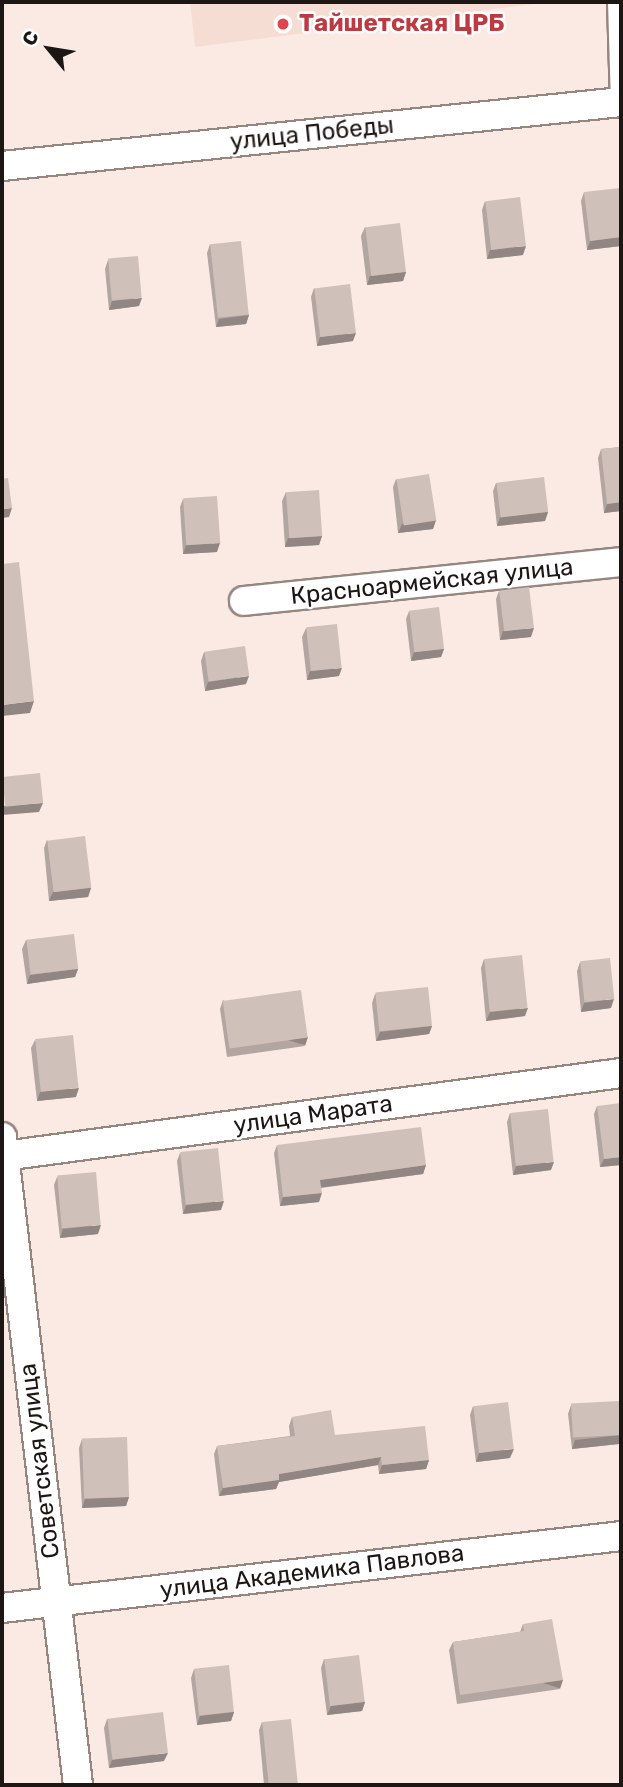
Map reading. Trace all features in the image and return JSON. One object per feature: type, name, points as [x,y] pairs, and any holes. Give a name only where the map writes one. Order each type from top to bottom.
[{"type":"street","name":"улица Победы","points":[[2,166],[620,103]]},
{"type":"street","name":"Красноармейская улица","points":[[244,601],[621,562]]},
{"type":"street","name":"улица Марата","points":[[3,1147],[621,1073]]},
{"type":"street","name":"Советская улица","points":[[3,1147],[78,1785]]},
{"type":"street","name":"улица Академика Павлова","points":[[2,1608],[621,1536]]},
{"type":"lane","points":[[615,2],[620,103]]},
{"type":"shaded area","name":"Тайшетская ЦРБ","points":[[190,2],[550,2],[195,47]]},
{"type":"building","points":[[620,188],[621,237],[590,241],[584,192]]},
{"type":"building","points":[[520,197],[526,246],[491,250],[485,201]]},
{"type":"building","points":[[400,223],[406,272],[371,276],[365,227]]},
{"type":"building","points":[[241,241],[249,315],[218,318],[210,244]]},
{"type":"building","points":[[138,256],[142,298],[112,300],[108,259]]},
{"type":"building","points":[[350,284],[356,333],[320,337],[314,288]]},
{"type":"building","points":[[621,447],[621,502],[607,504],[601,449]]},
{"type":"building","points":[[429,474],[436,520],[404,526],[396,479]]},
{"type":"building","points":[[544,477],[548,512],[501,518],[496,483]]},
{"type":"building","points":[[8,478],[12,508],[2,509],[2,479]]},
{"type":"building","points":[[319,490],[322,536],[289,538],[286,492]]},
{"type":"building","points":[[217,496],[220,543],[186,545],[183,498]]},
{"type":"building","points":[[19,562],[34,701],[2,705],[2,564]]},
{"type":"building","points":[[529,587],[534,628],[504,631],[499,591]]},
{"type":"building","points":[[439,607],[444,649],[414,652],[409,611]]},
{"type":"building","points":[[337,624],[342,668],[311,671],[306,627]]},
{"type":"building","points":[[245,646],[249,676],[209,681],[204,652]]},
{"type":"building","points":[[40,773],[43,803],[5,807],[2,777]]},
{"type":"building","points":[[85,836],[91,888],[54,892],[47,841]]},
{"type":"building","points":[[74,934],[78,969],[31,975],[26,940]]},
{"type":"building","points":[[522,955],[528,1008],[490,1012],[484,959]]},
{"type":"building","points":[[610,958],[614,999],[584,1002],[580,961]]},
{"type":"building","points":[[428,987],[432,1026],[379,1031],[375,993]]},
{"type":"building","points":[[301,990],[308,1038],[229,1049],[223,1001]]},
{"type":"building","points":[[73,1035],[79,1088],[41,1092],[35,1039]]},
{"type":"building","points":[[621,1103],[621,1157],[604,1159],[597,1106]]},
{"type":"building","points":[[548,1109],[554,1162],[516,1166],[510,1113]]},
{"type":"building","points":[[421,1127],[426,1165],[320,1180],[322,1193],[283,1197],[277,1145]]},
{"type":"building","points":[[218,1148],[224,1201],[186,1205],[180,1152]]},
{"type":"building","points":[[96,1172],[101,1225],[62,1228],[57,1175]]},
{"type":"building","points":[[619,1401],[621,1435],[573,1437],[571,1404]]},
{"type":"building","points":[[508,1402],[514,1449],[479,1453],[473,1406]]},
{"type":"building","points":[[331,1410],[335,1435],[425,1426],[429,1460],[382,1465],[381,1457],[279,1474],[279,1480],[223,1488],[217,1446],[295,1436],[292,1417]]},
{"type":"building","points":[[127,1437],[129,1497],[84,1499],[82,1439]]},
{"type":"building","points":[[552,1619],[563,1680],[460,1695],[453,1642],[524,1631],[523,1624]]},
{"type":"building","points":[[359,1655],[365,1702],[330,1706],[324,1659]]},
{"type":"building","points":[[229,1665],[234,1712],[199,1715],[194,1669]]},
{"type":"building","points":[[163,1712],[168,1753],[112,1760],[107,1719]]},
{"type":"building","points":[[291,1719],[298,1785],[269,1785],[262,1722]]},
{"type":"place","name":"Тайшетская ЦРБ","points":[[283,24]]}]
